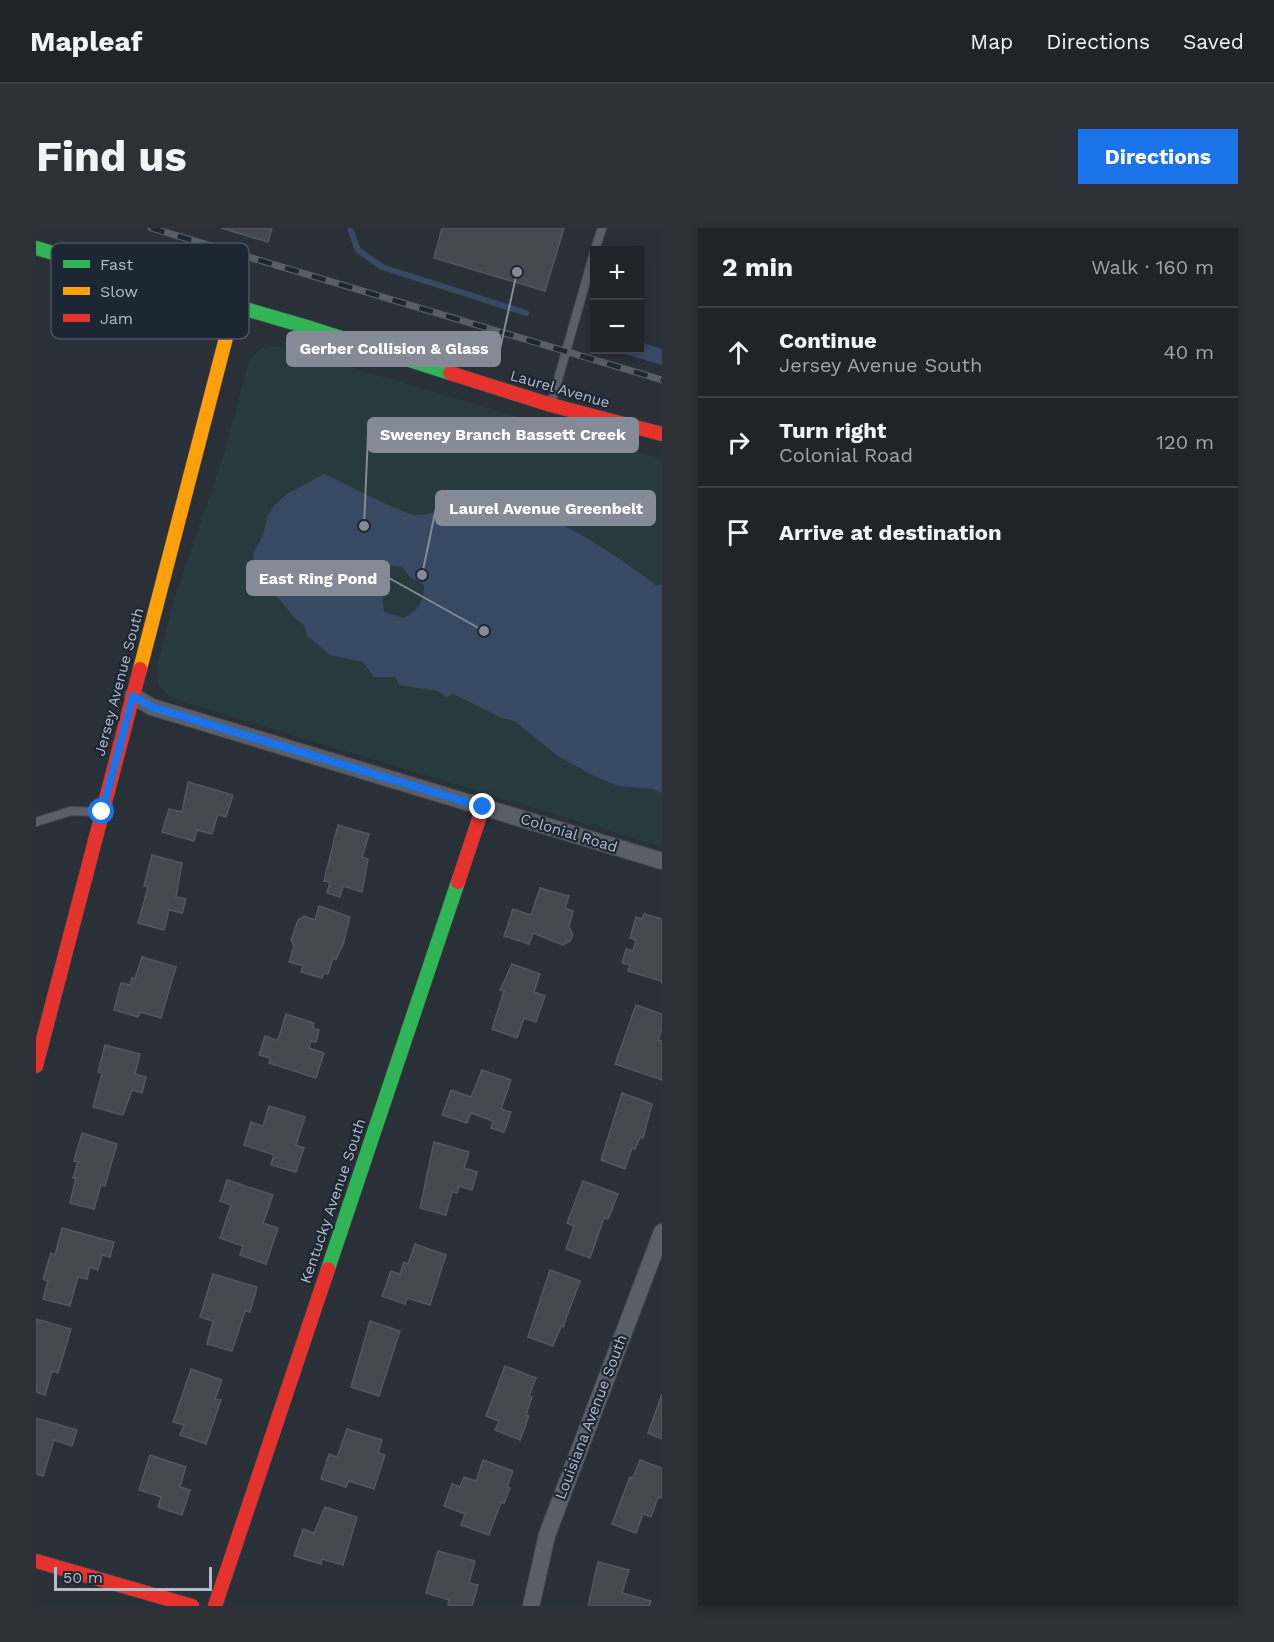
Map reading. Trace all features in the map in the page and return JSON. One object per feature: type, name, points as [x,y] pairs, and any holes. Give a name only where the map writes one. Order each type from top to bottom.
[{"type":"street","name":"Laurel Avenue","points":[[36,248],[51,252]]},
{"type":"street","name":"Laurel Avenue","points":[[249,312],[551,405],[662,434]]},
{"type":"street","name":"Jersey Avenue South","points":[[36,1066],[226,339]]},
{"type":"street","name":"Colonial Road","points":[[133,696],[152,707],[662,861]]},
{"type":"street","name":"Kentucky Avenue South","points":[[215,1606],[483,807]]},
{"type":"street","name":"Louisiana Avenue South","points":[[531,1606],[550,1527],[662,1232]]},
{"type":"street","points":[[36,1561],[192,1606]]},
{"type":"lane","points":[[597,246],[602,228]]},
{"type":"lane","points":[[551,405],[590,269]]},
{"type":"lane","points":[[36,822],[71,811],[102,812]]},
{"type":"green space","points":[[270,346],[281,347],[662,459],[662,847],[170,698],[158,685],[157,667],[173,603],[225,451],[249,360],[260,349]]},
{"type":"water","points":[[644,343],[662,349],[662,365],[624,354],[644,354]]},
{"type":"water","points":[[324,474],[386,504],[415,515],[467,504],[496,501],[537,513],[580,534],[656,585],[662,585],[662,793],[653,789],[618,786],[594,776],[558,756],[514,721],[502,718],[453,694],[446,697],[438,691],[399,685],[395,677],[374,677],[363,662],[330,655],[308,637],[304,625],[295,618],[257,572],[253,555],[263,535],[267,517],[275,505],[287,494]],"holes":[[[386,566],[402,567],[410,577],[424,585],[420,605],[403,618],[384,612],[381,585]]]},
{"type":"building","points":[[221,228],[272,228],[268,242]]},
{"type":"building","points":[[442,228],[564,228],[545,291],[434,258]]},
{"type":"building","points":[[188,782],[233,795],[226,817],[218,814],[212,834],[197,830],[194,841],[162,832],[169,809],[182,812]]},
{"type":"building","points":[[338,825],[369,834],[362,857],[368,859],[362,892],[343,886],[340,897],[327,893],[330,882],[324,881]]},
{"type":"building","points":[[152,855],[182,863],[176,897],[186,899],[182,913],[169,910],[164,930],[138,923],[148,887],[144,886]]},
{"type":"building","points":[[540,888],[569,896],[565,908],[573,911],[569,926],[573,935],[570,941],[563,945],[533,933],[529,944],[504,936],[513,909],[531,915]]},
{"type":"building","points":[[319,906],[350,917],[343,945],[336,959],[333,958],[328,974],[324,973],[322,978],[301,972],[303,966],[289,962],[294,946],[291,940],[298,920],[304,916],[315,920]]},
{"type":"building","points":[[644,914],[662,919],[662,984],[661,981],[628,971],[630,965],[622,963],[626,949],[633,951],[636,940],[630,938],[636,917],[642,919]]},
{"type":"building","points":[[142,957],[176,967],[161,1018],[140,1012],[138,1017],[114,1010],[121,983],[130,985],[132,978],[135,979]]},
{"type":"building","points":[[512,964],[540,974],[534,992],[545,996],[536,1022],[524,1018],[517,1038],[492,1029],[504,991],[500,990]]},
{"type":"building","points":[[636,1005],[662,1014],[662,1029],[658,1040],[662,1041],[662,1080],[615,1064]]},
{"type":"building","points":[[286,1014],[314,1023],[313,1028],[319,1030],[316,1042],[311,1041],[309,1048],[324,1053],[316,1078],[269,1063],[270,1058],[259,1055],[265,1036],[276,1040],[279,1037]]},
{"type":"building","points":[[105,1045],[140,1054],[135,1074],[146,1077],[142,1093],[132,1090],[123,1115],[93,1107],[102,1073],[98,1072]]},
{"type":"building","points":[[482,1070],[511,1080],[501,1109],[511,1112],[504,1132],[491,1128],[493,1121],[471,1113],[467,1123],[442,1115],[451,1090],[471,1097]]},
{"type":"building","points":[[622,1093],[652,1104],[643,1138],[640,1137],[635,1149],[632,1148],[625,1169],[601,1160]]},
{"type":"building","points":[[269,1106],[305,1117],[296,1145],[304,1148],[296,1172],[271,1165],[274,1155],[244,1145],[251,1122],[263,1126]]},
{"type":"building","points":[[82,1133],[117,1144],[105,1186],[101,1185],[94,1209],[70,1203],[76,1178],[73,1178],[78,1162],[74,1161]]},
{"type":"building","points":[[434,1142],[469,1152],[464,1168],[477,1172],[472,1190],[459,1186],[457,1193],[452,1192],[446,1215],[420,1208]]},
{"type":"building","points":[[227,1180],[273,1195],[263,1223],[278,1228],[266,1264],[240,1255],[243,1246],[220,1238],[231,1205],[220,1201]]},
{"type":"building","points":[[583,1181],[618,1194],[608,1219],[604,1218],[590,1258],[566,1249],[574,1226],[567,1223]]},
{"type":"building","points":[[62,1228],[114,1242],[110,1257],[102,1255],[98,1270],[90,1267],[87,1279],[78,1277],[70,1306],[43,1299],[48,1281],[43,1279],[51,1253],[55,1255]]},
{"type":"building","points":[[415,1244],[446,1255],[430,1305],[407,1298],[405,1304],[382,1296],[391,1271],[400,1274],[404,1262],[408,1264]]},
{"type":"building","points":[[550,1270],[580,1281],[563,1327],[561,1326],[553,1346],[528,1337]]},
{"type":"building","points":[[213,1274],[257,1287],[250,1312],[245,1311],[232,1351],[207,1344],[213,1321],[200,1317]]},
{"type":"building","points":[[36,1319],[71,1329],[58,1373],[52,1371],[45,1395],[36,1392]]},
{"type":"building","points":[[370,1321],[400,1331],[379,1396],[351,1387]]},
{"type":"building","points":[[505,1366],[536,1378],[529,1396],[532,1397],[526,1415],[529,1416],[520,1440],[495,1430],[499,1421],[486,1416]]},
{"type":"building","points":[[191,1369],[222,1380],[215,1399],[221,1400],[206,1444],[180,1435],[184,1425],[173,1422]]},
{"type":"building","points":[[662,1394],[662,1439],[648,1433]]},
{"type":"building","points":[[36,1418],[77,1430],[72,1446],[54,1440],[43,1476],[36,1474]]},
{"type":"building","points":[[347,1429],[382,1440],[378,1453],[385,1455],[374,1489],[349,1481],[346,1487],[321,1479],[329,1454],[337,1457]]},
{"type":"building","points":[[150,1455],[186,1467],[180,1487],[190,1490],[182,1515],[158,1507],[161,1497],[139,1490]]},
{"type":"building","points":[[483,1460],[513,1471],[507,1487],[510,1488],[504,1503],[501,1502],[489,1535],[461,1525],[465,1514],[444,1506],[452,1484],[460,1487],[464,1477],[476,1481]]},
{"type":"building","points":[[640,1460],[662,1468],[662,1498],[658,1497],[651,1517],[643,1514],[636,1533],[612,1524],[630,1477],[633,1478]]},
{"type":"building","points":[[325,1507],[357,1517],[343,1565],[322,1559],[321,1564],[294,1556],[303,1529],[314,1533]]},
{"type":"building","points":[[438,1551],[475,1561],[469,1583],[478,1585],[472,1606],[448,1605],[449,1600],[426,1593]]},
{"type":"building","points":[[598,1562],[629,1570],[622,1593],[651,1601],[649,1606],[588,1606]]},
{"type":"waterway","points":[[350,228],[358,250],[382,267],[526,313]]},
{"type":"railway","points":[[151,228],[201,243]]},
{"type":"railway","points":[[249,257],[662,380]]},
{"type":"traffic: fast","points":[[36,248],[51,252]]},
{"type":"traffic: fast","points":[[249,310],[450,373]]},
{"type":"traffic: fast","points":[[328,1269],[458,882]]},
{"type":"traffic: slow","points":[[140,669],[226,339]]},
{"type":"traffic: jam","points":[[450,373],[551,405],[662,434]]},
{"type":"traffic: jam","points":[[36,1066],[140,669]]},
{"type":"traffic: jam","points":[[458,882],[483,807]]},
{"type":"traffic: jam","points":[[215,1606],[328,1269]]},
{"type":"traffic: jam","points":[[36,1561],[192,1606]]},
{"type":"place","name":"Gerber Collision & Glass","points":[[517,272]]},
{"type":"place","name":"Sweeney Branch Bassett Creek","points":[[364,526]]},
{"type":"place","name":"Laurel Avenue Greenbelt","points":[[422,575]]},
{"type":"place","name":"East Ring Pond","points":[[484,631]]},
{"type":"route","points":[[102,812],[133,696],[152,707],[483,807]]}]
